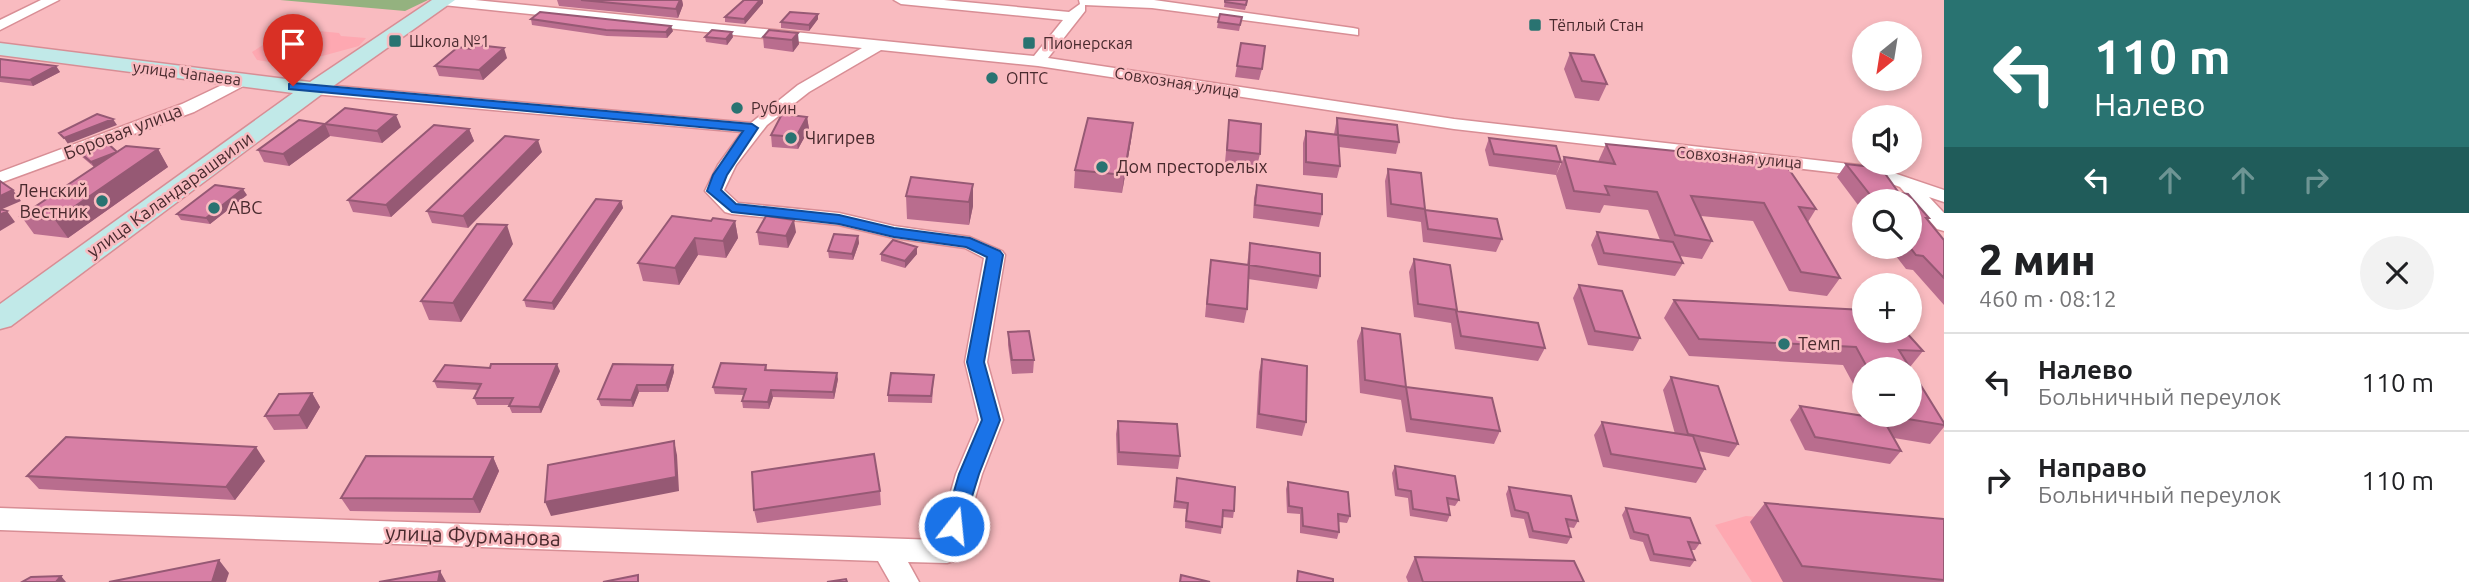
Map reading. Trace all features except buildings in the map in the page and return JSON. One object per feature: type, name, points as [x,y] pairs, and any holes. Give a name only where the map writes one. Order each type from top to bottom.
[{"type":"main road","name":"улица Каландарашвили","points":[[0,319],[314,89],[444,1]]},
{"type":"main road","name":"улица Чапаева","points":[[0,49],[314,89]]},
{"type":"street","points":[[0,26],[52,0]]},
{"type":"street","points":[[901,0],[1073,17]]},
{"type":"street","name":"Совхозная улица","points":[[444,1],[666,21],[877,46],[1038,61],[1440,122],[1650,149],[1876,172],[1944,196]]},
{"type":"street","points":[[1038,61],[1085,1],[1192,9],[1353,32]]},
{"type":"street","points":[[752,128],[804,86],[877,46]]},
{"type":"street","name":"Боровая улица","points":[[0,178],[188,108],[243,80]]},
{"type":"street","name":"улица Чапаева","points":[[314,89],[752,128]]},
{"type":"street","name":"улица Фурманова","points":[[0,519],[947,552],[969,474],[991,420],[976,362],[995,255],[970,243],[894,232],[839,219],[732,208],[714,191],[720,175],[752,128]]},
{"type":"street","points":[[1908,184],[1944,225]]},
{"type":"street","points":[[886,550],[905,582]]},
{"type":"shaded area","points":[[289,28],[366,38],[359,46],[289,65],[257,60],[252,52]]},
{"type":"shaded area","points":[[1746,516],[1944,531],[1944,582],[1752,582],[1715,525]]},
{"type":"green space","points":[[280,0],[428,0],[405,11]]},
{"type":"place","name":"Тёплый Стан","points":[[1535,25]]},
{"type":"place","name":"Школа №1","points":[[395,41]]},
{"type":"place","name":"Пионерская","points":[[1029,43]]},
{"type":"place","name":"ОПТС","points":[[992,78]]},
{"type":"place","name":"Рубин","points":[[737,108]]},
{"type":"place","name":"Чигирев","points":[[791,138]]},
{"type":"place","name":"Дом престорелых","points":[[1102,167]]},
{"type":"place","name":"Ленский Вестник","points":[[102,201]]},
{"type":"place","name":"ABC","points":[[214,208]]},
{"type":"place","name":"Темп","points":[[1784,344]]},
{"type":"route","points":[[293,86],[752,128],[720,175],[714,191],[732,208],[839,219],[894,232],[970,243],[995,255],[976,362],[991,420],[969,474],[954,526]]}]
